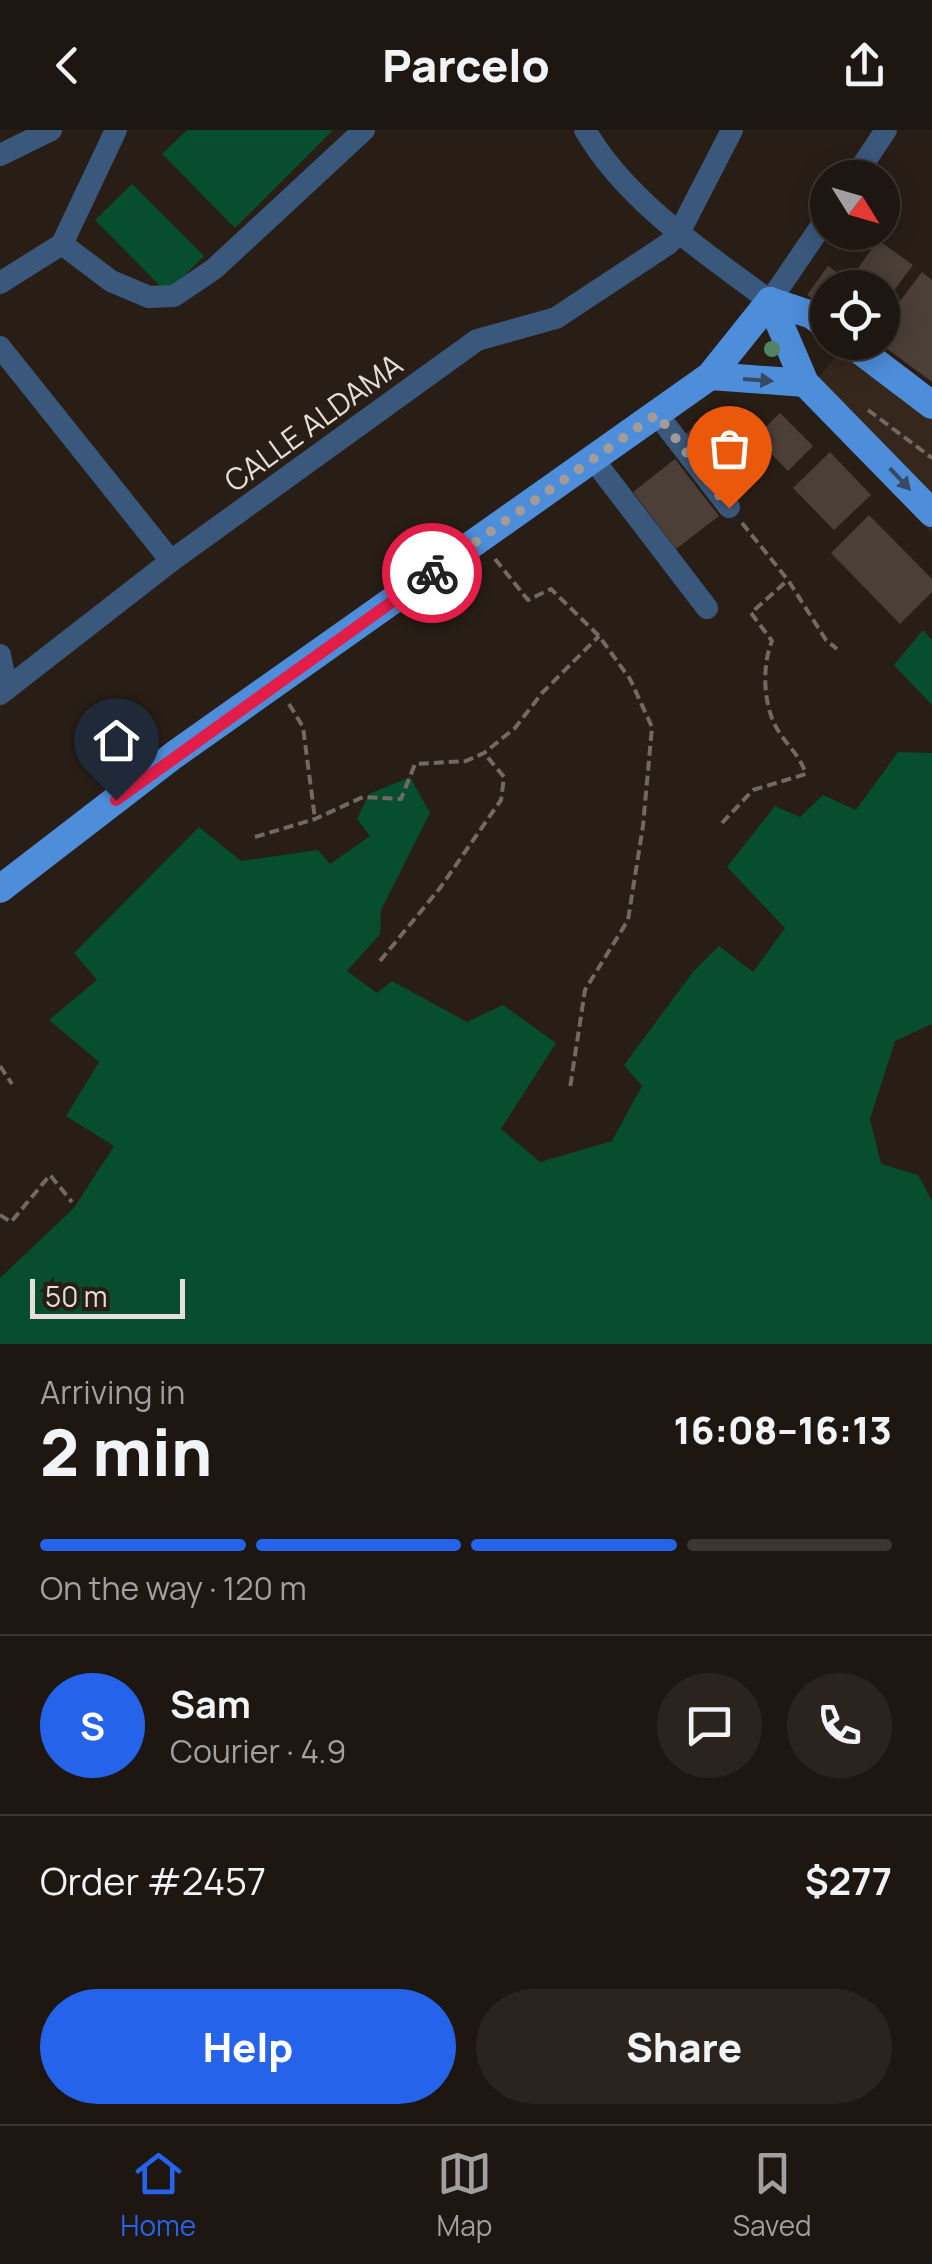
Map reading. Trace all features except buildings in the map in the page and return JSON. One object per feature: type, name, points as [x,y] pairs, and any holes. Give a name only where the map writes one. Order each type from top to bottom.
[{"type":"main road","points":[[770,301],[810,313]]},
{"type":"main road","points":[[0,888],[277,682],[710,376],[770,301]]},
{"type":"main road","points":[[770,301],[804,384],[932,513]]},
{"type":"main road","points":[[873,360],[932,405]]},
{"type":"main road","points":[[710,376],[804,384]]},
{"type":"street","points":[[0,155],[51,130]]},
{"type":"street","points":[[0,284],[62,244],[116,130]]},
{"type":"street","points":[[62,244],[111,281],[149,297],[174,296],[214,269],[364,130]]},
{"type":"street","points":[[680,233],[732,130]]},
{"type":"street","points":[[866,160],[886,130]]},
{"type":"street","points":[[591,133],[613,170],[680,233],[770,301],[810,242]]},
{"type":"street","name":"CALLE ALDAMA","points":[[4,691],[171,560],[477,340],[556,318],[680,233]]},
{"type":"street","points":[[0,347],[171,560]]},
{"type":"street","points":[[657,414],[729,508]]},
{"type":"street","points":[[593,459],[707,608]]},
{"type":"street","points":[[0,655],[4,691]]},
{"type":"path","points":[[856,401],[932,458]]},
{"type":"path","points":[[729,508],[788,580],[826,640],[837,649]]},
{"type":"path","points":[[480,539],[528,600],[551,589],[599,636],[630,679],[652,727],[643,826],[628,920],[584,990],[570,1088]]},
{"type":"path","points":[[722,823],[753,790],[806,774],[798,752],[776,727],[763,663],[772,642],[750,613],[788,580]]},
{"type":"path","points":[[255,837],[315,819],[364,796],[401,799],[414,764],[466,761],[484,753],[514,728],[542,693],[599,636]]},
{"type":"path","points":[[277,682],[303,728],[315,819]]},
{"type":"path","points":[[380,961],[440,888],[502,800],[504,776],[484,753]]},
{"type":"path","points":[[0,1066],[12,1084]]},
{"type":"path","points":[[0,1216],[11,1222],[50,1176],[72,1202]]},
{"type":"shaded area","points":[[833,360],[876,360],[932,394],[932,534],[806,394]]},
{"type":"green space","points":[[187,130],[333,130],[235,228],[162,154]]},
{"type":"green space","points":[[132,184],[204,256],[167,293],[95,220]]},
{"type":"green space","points":[[923,630],[932,640],[932,705],[894,665]]},
{"type":"green space","points":[[898,752],[932,753],[932,1024],[895,1041],[870,1119],[881,1164],[918,1175],[932,1201],[932,1344],[0,1344],[0,1278],[74,1208],[114,1146],[66,1116],[99,1062],[49,1020],[97,980],[74,953],[199,827],[241,861],[318,850],[330,864],[370,836],[357,819],[369,794],[410,777],[430,813],[381,910],[380,934],[347,971],[377,993],[392,981],[467,1022],[503,1005],[556,1043],[501,1129],[540,1162],[612,1141],[642,1086],[624,1065],[693,972],[719,946],[753,972],[785,928],[727,867],[775,806],[800,817],[823,795],[856,810]]},
{"type":"way so far","points":[[432,573],[657,414],[729,508]]},
{"type":"route","points":[[116,800],[432,573]]}]
